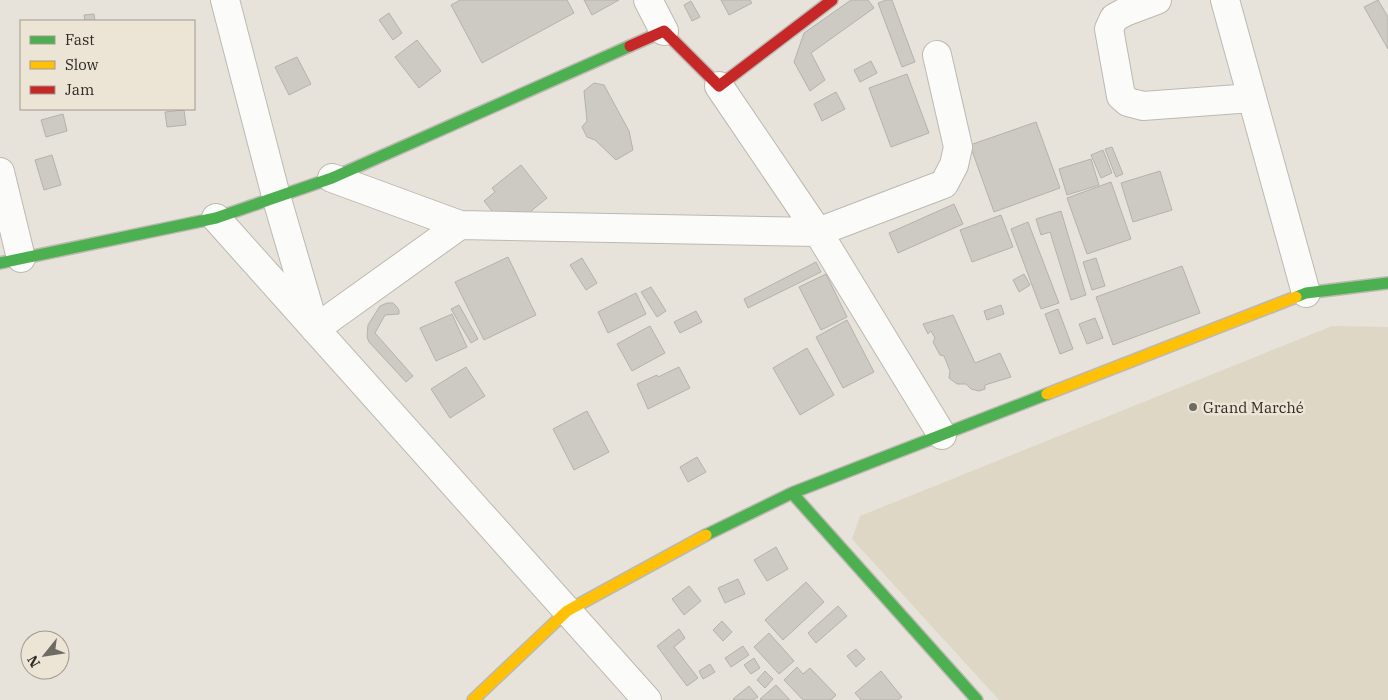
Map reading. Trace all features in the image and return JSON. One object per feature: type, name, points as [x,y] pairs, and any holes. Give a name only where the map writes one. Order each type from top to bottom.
[{"type":"street","points":[[225,0],[276,196],[315,329]]},
{"type":"street","points":[[648,0],[664,31],[719,86],[818,232],[942,436]]},
{"type":"street","points":[[719,86],[832,0]]},
{"type":"street","points":[[1157,0],[1114,18],[1109,29],[1121,96],[1128,102],[1143,106],[1252,98]]},
{"type":"street","points":[[1225,0],[1306,293]]},
{"type":"street","points":[[0,172],[10,261],[216,218],[332,178],[664,31]]},
{"type":"street","points":[[332,178],[460,225],[818,232],[944,184],[954,165],[958,146],[937,55]]},
{"type":"street","points":[[216,218],[647,700]]},
{"type":"street","points":[[315,329],[460,225]]},
{"type":"street","points":[[473,700],[567,611],[693,541],[792,494],[1306,293],[1388,283]]},
{"type":"street","points":[[792,494],[977,700]]},
{"type":"shaded area","name":"Grand Marché","points":[[1332,326],[1388,327],[1388,700],[999,700],[852,539],[860,516]]},
{"type":"building","points":[[460,0],[567,0],[574,13],[482,63],[451,5]]},
{"type":"building","points":[[584,0],[619,0],[592,15]]},
{"type":"building","points":[[721,0],[750,0],[752,3],[729,15]]},
{"type":"building","points":[[851,0],[868,0],[874,8],[811,53],[825,80],[810,91],[794,62],[804,33]]},
{"type":"building","points":[[892,0],[915,62],[902,67],[878,3]]},
{"type":"building","points":[[1378,0],[1388,17],[1388,49],[1364,7]]},
{"type":"building","points":[[691,1],[700,17],[692,21],[684,5]]},
{"type":"building","points":[[389,13],[402,33],[393,40],[379,20]]},
{"type":"building","points":[[94,14],[95,20],[85,20],[84,15]]},
{"type":"building","points":[[417,40],[441,71],[419,88],[395,57]]},
{"type":"building","points":[[297,57],[311,84],[289,95],[275,67]]},
{"type":"building","points":[[871,61],[877,73],[860,82],[854,70]]},
{"type":"building","points":[[907,74],[929,133],[891,147],[869,88]]},
{"type":"building","points":[[594,83],[604,85],[629,131],[633,150],[616,160],[595,140],[587,137],[582,127],[587,121],[584,91]]},
{"type":"building","points":[[836,92],[845,109],[822,121],[814,104]]},
{"type":"building","points":[[184,110],[186,125],[167,127],[165,112]]},
{"type":"building","points":[[63,114],[67,131],[46,137],[41,120]]},
{"type":"building","points":[[1036,122],[1060,188],[994,212],[970,145]]},
{"type":"building","points":[[1112,147],[1123,174],[1116,177],[1105,149]]},
{"type":"building","points":[[1103,150],[1112,173],[1101,178],[1091,155]]},
{"type":"building","points":[[52,155],[61,185],[44,190],[35,160]]},
{"type":"building","points":[[1091,159],[1099,185],[1067,195],[1059,169]]},
{"type":"building","points":[[521,165],[547,198],[519,221],[511,211],[500,221],[484,201],[495,192],[492,188]]},
{"type":"building","points":[[1160,171],[1172,210],[1133,222],[1121,183]]},
{"type":"building","points":[[1111,182],[1131,239],[1087,254],[1067,198]]},
{"type":"building","points":[[954,204],[963,224],[898,253],[889,233]]},
{"type":"building","points":[[1061,211],[1086,295],[1071,300],[1050,232],[1041,235],[1036,219]]},
{"type":"building","points":[[1001,215],[1013,247],[972,262],[960,230]]},
{"type":"building","points":[[1028,222],[1059,303],[1041,309],[1011,229]]},
{"type":"building","points":[[508,257],[536,315],[484,340],[455,282]]},
{"type":"building","points":[[582,258],[597,283],[586,290],[570,265]]},
{"type":"building","points":[[1096,258],[1105,286],[1092,290],[1083,262]]},
{"type":"building","points":[[816,262],[821,272],[748,308],[744,299]]},
{"type":"building","points":[[1182,266],[1200,313],[1113,345],[1096,297]]},
{"type":"building","points":[[826,274],[847,317],[821,330],[799,287]]},
{"type":"building","points":[[1024,274],[1030,285],[1019,292],[1013,280]]},
{"type":"building","points":[[651,287],[666,311],[657,317],[641,292]]},
{"type":"building","points":[[636,293],[646,314],[608,333],[598,312]]},
{"type":"building","points":[[393,303],[399,310],[399,314],[385,315],[375,333],[413,376],[406,382],[369,342],[367,337],[368,325],[380,306]]},
{"type":"building","points":[[459,305],[478,339],[471,343],[451,309]]},
{"type":"building","points":[[1001,305],[1004,314],[987,320],[984,311]]},
{"type":"building","points":[[1058,309],[1073,349],[1060,354],[1045,314]]},
{"type":"building","points":[[696,311],[702,322],[680,333],[674,322]]},
{"type":"building","points":[[452,314],[467,347],[436,361],[420,328]]},
{"type":"building","points":[[953,315],[975,363],[1000,353],[1011,377],[985,385],[985,389],[979,391],[971,389],[966,384],[957,384],[949,378],[950,371],[944,356],[940,355],[933,342],[935,338],[931,331],[928,334],[923,324]]},
{"type":"building","points":[[1095,318],[1103,338],[1087,344],[1079,324]]},
{"type":"building","points":[[847,320],[874,372],[843,388],[816,337]]},
{"type":"building","points":[[650,326],[665,353],[632,371],[617,344]]},
{"type":"building","points":[[807,348],[834,395],[800,415],[773,368]]},
{"type":"building","points":[[466,367],[485,396],[450,418],[431,389]]},
{"type":"building","points":[[679,367],[690,388],[648,409],[637,384]]},
{"type":"building","points":[[587,411],[609,452],[574,470],[553,429]]},
{"type":"building","points":[[697,457],[706,472],[688,482],[680,467]]},
{"type":"building","points":[[776,547],[788,569],[767,581],[754,560]]},
{"type":"building","points":[[738,579],[745,594],[725,603],[718,588]]},
{"type":"building","points":[[806,582],[824,602],[783,640],[765,620]]},
{"type":"building","points":[[689,586],[701,601],[684,615],[672,599]]},
{"type":"building","points":[[838,606],[847,616],[816,643],[808,633]]},
{"type":"building","points":[[722,621],[732,632],[723,641],[713,630]]},
{"type":"building","points":[[679,629],[685,638],[674,647],[698,678],[687,686],[657,646]]},
{"type":"building","points":[[769,633],[794,661],[779,674],[754,647]]},
{"type":"building","points":[[743,646],[749,655],[731,667],[725,658]]},
{"type":"building","points":[[856,649],[865,659],[856,667],[847,656]]},
{"type":"building","points":[[754,658],[760,668],[751,674],[744,665]]},
{"type":"building","points":[[710,664],[715,672],[703,679],[699,671]]},
{"type":"building","points":[[797,667],[803,674],[810,668],[836,695],[831,700],[803,700],[784,680]]},
{"type":"building","points":[[765,671],[773,679],[765,688],[757,680]]},
{"type":"building","points":[[881,671],[902,697],[898,700],[861,700],[855,693]]},
{"type":"building","points":[[776,685],[790,700],[760,699]]},
{"type":"building","points":[[749,686],[758,697],[753,700],[733,699]]},
{"type":"traffic: fast","points":[[0,263],[216,218],[332,178],[630,46]]},
{"type":"traffic: fast","points":[[1296,297],[1306,293],[1388,283]]},
{"type":"traffic: fast","points":[[706,535],[792,493],[1047,394]]},
{"type":"traffic: fast","points":[[792,493],[977,700]]},
{"type":"traffic: slow","points":[[1047,394],[1296,297]]},
{"type":"traffic: slow","points":[[473,700],[567,611],[706,535]]},
{"type":"traffic: jam","points":[[630,46],[664,31],[719,86],[832,0]]},
{"type":"place","name":"Grand Marché","points":[[1193,407]]}]
